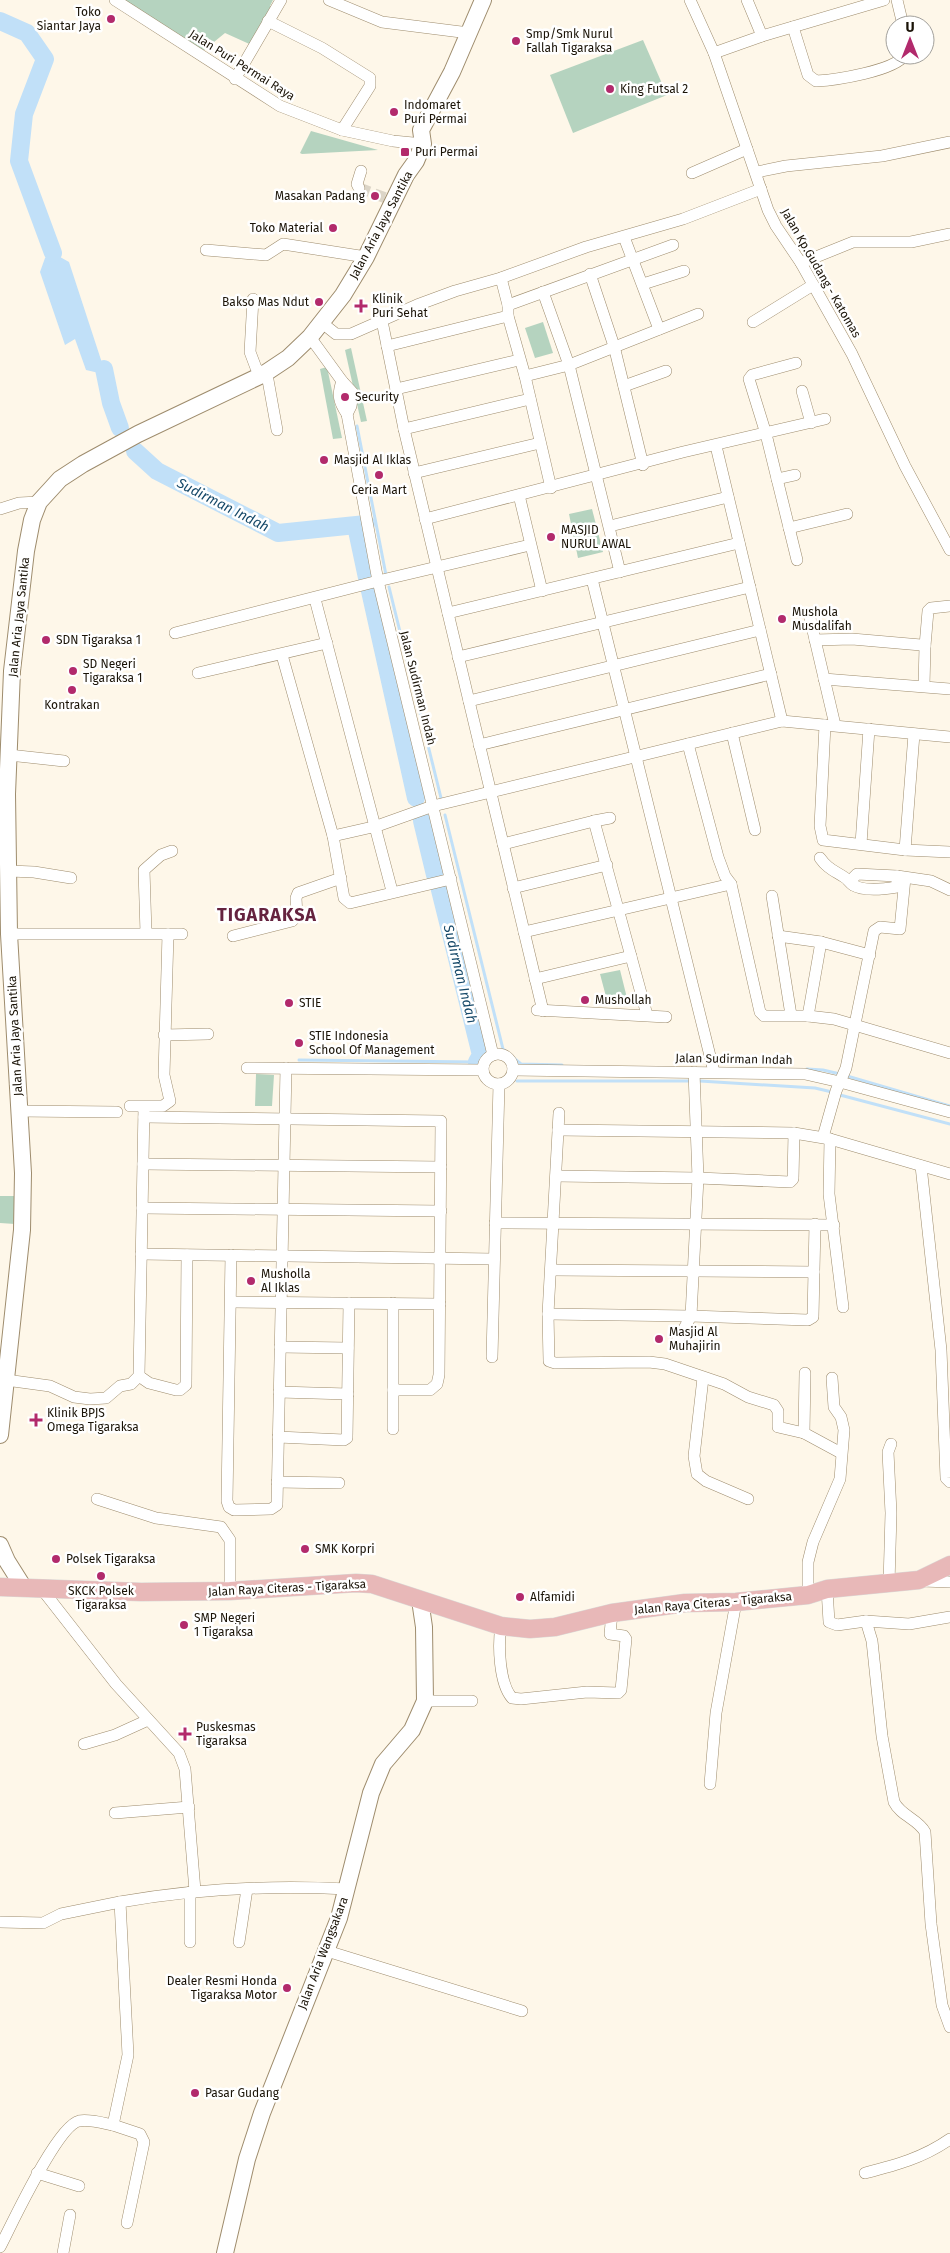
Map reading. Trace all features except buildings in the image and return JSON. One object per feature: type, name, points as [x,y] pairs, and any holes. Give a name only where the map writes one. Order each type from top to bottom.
[{"type":"main road","name":"Jalan Raya Citeras - Tigaraksa","points":[[0,1587],[140,1592],[230,1591],[356,1583],[382,1586],[501,1626],[530,1629],[555,1627],[612,1613],[685,1603],[736,1602],[808,1594],[827,1589],[919,1580],[950,1565]]},
{"type":"street","name":"Jalan Puri Permai Raya","points":[[115,0],[235,79],[280,106],[342,130],[393,141],[422,144]]},
{"type":"street","points":[[235,79],[281,0]]},
{"type":"street","points":[[329,0],[382,22],[469,33]]},
{"type":"street","name":"Jalan Aria Jaya Santika","points":[[0,1435],[6,1380],[6,1331],[22,1230],[23,1173],[18,1111],[18,1078],[5,955],[9,934],[9,871],[4,774],[8,755],[12,671],[17,622],[32,520],[39,502],[60,479],[138,434],[264,374],[288,358],[310,337],[343,295],[366,256],[392,200],[416,161],[422,144],[421,130],[452,72],[483,0]]},
{"type":"street","name":"Jalan Kp.Gudang - Katomas","points":[[690,0],[714,54],[747,149],[757,172],[760,190],[776,226],[801,263],[852,354],[905,466],[950,550]]},
{"type":"street","points":[[747,0],[762,36]]},
{"type":"street","points":[[714,54],[762,36],[884,0]]},
{"type":"street","points":[[897,0],[901,15]]},
{"type":"street","points":[[268,21],[322,48],[370,78],[370,86],[342,130]]},
{"type":"street","points":[[793,27],[808,76],[816,81],[892,65]]},
{"type":"street","points":[[757,172],[794,165],[882,156],[950,142]]},
{"type":"street","points":[[692,173],[747,149]]},
{"type":"street","points":[[359,188],[361,171]]},
{"type":"street","points":[[321,322],[336,334],[343,335],[362,331],[417,305],[501,278],[586,247],[683,219],[760,190]]},
{"type":"street","points":[[801,263],[854,242],[911,242],[950,234]]},
{"type":"street","points":[[624,237],[659,328]]},
{"type":"street","points":[[206,250],[266,255],[283,244],[366,256]]},
{"type":"street","points":[[388,346],[508,310],[543,292],[674,245]]},
{"type":"street","points":[[643,284],[684,271]]},
{"type":"street","points":[[590,274],[614,346],[643,464]]},
{"type":"street","points":[[501,278],[551,488]]},
{"type":"street","points":[[753,322],[813,285]]},
{"type":"street","points":[[543,292],[569,365],[598,476],[620,572]]},
{"type":"street","points":[[253,299],[250,352],[256,368],[268,380],[277,430]]},
{"type":"street","points":[[525,376],[569,365],[698,314]]},
{"type":"street","points":[[382,321],[414,473],[524,932],[540,1011],[666,1017]]},
{"type":"street","name":"Jalan Sudirman Indah","points":[[310,337],[342,381],[338,393],[340,404],[347,414],[378,581],[493,1055]]},
{"type":"street","points":[[396,389],[519,360]]},
{"type":"street","points":[[796,363],[750,376],[797,560]]},
{"type":"street","points":[[624,386],[666,370]]},
{"type":"street","points":[[802,391],[811,423]]},
{"type":"street","points":[[404,429],[530,398]]},
{"type":"street","points":[[425,519],[598,476],[683,452],[716,446],[826,419]]},
{"type":"street","points":[[414,473],[540,443]]},
{"type":"street","points":[[716,446],[782,721]]},
{"type":"street","points":[[777,479],[795,475]]},
{"type":"street","points":[[519,496],[542,591]]},
{"type":"street","points":[[610,526],[728,497]]},
{"type":"street","points":[[0,509],[19,503],[39,502]]},
{"type":"street","points":[[789,528],[847,514]]},
{"type":"street","points":[[448,613],[739,543]]},
{"type":"street","points":[[175,633],[315,599],[437,566],[530,545]]},
{"type":"street","points":[[592,579],[714,1072]]},
{"type":"street","points":[[458,657],[750,587]]},
{"type":"street","points":[[315,599],[377,826],[392,891]]},
{"type":"street","points":[[924,686],[928,610],[950,606]]},
{"type":"street","points":[[809,614],[824,678],[830,725],[820,835],[823,840],[828,842],[905,850],[950,852]]},
{"type":"street","points":[[469,700],[760,630]]},
{"type":"street","points":[[815,640],[852,639],[925,646]]},
{"type":"street","points":[[198,673],[326,643]]},
{"type":"street","points":[[282,654],[333,836],[344,898],[350,903],[392,891],[450,879]]},
{"type":"street","points":[[479,745],[771,674]]},
{"type":"street","points":[[824,678],[950,688]]},
{"type":"street","points":[[333,836],[377,826],[433,806],[782,721],[950,737]]},
{"type":"street","points":[[861,844],[869,729]]},
{"type":"street","points":[[732,734],[755,830]]},
{"type":"street","points":[[905,850],[914,734]]},
{"type":"street","points":[[688,744],[718,857],[725,876],[731,884],[760,1012],[767,1018],[791,1015],[834,1019],[950,1053]]},
{"type":"street","points":[[8,755],[64,761]]},
{"type":"street","points":[[503,844],[610,818]]},
{"type":"street","points":[[594,821],[620,910],[647,1016]]},
{"type":"street","points":[[146,933],[144,870],[161,855],[172,852]]},
{"type":"street","points":[[820,858],[827,868],[846,878],[853,885],[879,889],[897,887],[901,877]]},
{"type":"street","points":[[513,888],[607,865]]},
{"type":"street","points":[[9,871],[34,872],[72,878]]},
{"type":"street","points":[[901,877],[932,881],[950,890]]},
{"type":"street","points":[[843,1307],[829,1184],[826,1138],[856,1026],[874,931],[880,927],[900,929],[901,877]]},
{"type":"street","points":[[233,936],[292,921],[297,916],[296,898],[298,892],[341,878]]},
{"type":"street","points":[[524,932],[731,884]]},
{"type":"street","points":[[772,896],[791,1015]]},
{"type":"street","points":[[9,934],[182,934]]},
{"type":"street","points":[[144,1112],[163,1106],[170,1101],[164,1075],[168,934]]},
{"type":"street","points":[[778,936],[821,942],[870,955]]},
{"type":"street","points":[[808,1016],[821,942]]},
{"type":"street","points":[[535,979],[631,956]]},
{"type":"street","points":[[164,1035],[208,1034]]},
{"type":"street","points":[[493,1055],[505,1056],[511,1062],[513,1070],[510,1078],[499,1084],[487,1081],[483,1070],[483,1064],[488,1057],[493,1055]]},
{"type":"street","points":[[247,1068],[483,1070]]},
{"type":"street","points":[[232,1256],[227,1500],[229,1506],[234,1510],[275,1508],[286,1068]]},
{"type":"street","name":"Jalan Sudirman Indah","points":[[513,1070],[805,1074],[950,1112]]},
{"type":"street","points":[[675,1345],[691,1316],[698,1178],[698,1131],[694,1072]]},
{"type":"street","points":[[492,1357],[499,1084]]},
{"type":"street","points":[[130,1106],[144,1112],[285,1118],[441,1121],[439,1375],[437,1384],[430,1390],[393,1390]]},
{"type":"street","points":[[18,1111],[117,1112]]},
{"type":"street","points":[[6,1380],[50,1386],[74,1397],[97,1399],[106,1398],[120,1386],[131,1384],[139,1376],[144,1112]]},
{"type":"street","points":[[559,1113],[548,1314],[549,1361],[657,1362],[724,1384],[748,1397],[774,1405],[778,1411],[778,1427],[804,1433],[840,1452]]},
{"type":"street","points":[[558,1130],[794,1133],[826,1138],[950,1174]]},
{"type":"street","points":[[556,1176],[698,1178],[790,1182],[793,1179],[794,1133]]},
{"type":"street","points":[[143,1164],[442,1167]]},
{"type":"street","points":[[920,1166],[946,1350],[948,1443],[946,1478],[950,1482]]},
{"type":"street","points":[[142,1208],[441,1211]]},
{"type":"street","points":[[495,1223],[815,1224],[834,1226]]},
{"type":"street","points":[[548,1314],[808,1320],[812,1317],[815,1224]]},
{"type":"street","points":[[141,1254],[494,1259]]},
{"type":"street","points":[[139,1376],[149,1382],[176,1390],[180,1390],[186,1385],[187,1255]]},
{"type":"street","points":[[551,1270],[814,1272]]},
{"type":"street","points":[[231,1302],[440,1304]]},
{"type":"street","points":[[278,1437],[345,1440],[348,1436],[348,1303]]},
{"type":"street","points":[[393,1304],[393,1429]]},
{"type":"street","points":[[280,1348],[348,1348]]},
{"type":"street","points":[[804,1433],[805,1373]]},
{"type":"street","points":[[703,1378],[694,1456],[697,1474],[706,1481],[748,1499]]},
{"type":"street","points":[[808,1594],[808,1562],[822,1520],[840,1479],[840,1452],[844,1430],[841,1417],[834,1407],[832,1378]]},
{"type":"street","points":[[279,1392],[348,1394]]},
{"type":"street","points":[[889,1584],[891,1513],[888,1452],[891,1444]]},
{"type":"street","points":[[277,1482],[339,1483]]},
{"type":"street","points":[[97,1499],[156,1518],[221,1527],[230,1540],[230,1591]]},
{"type":"street","points":[[0,1545],[6,1561],[33,1588],[148,1720],[174,1746],[183,1761],[188,1807],[192,1891],[190,1942]]},
{"type":"street","points":[[919,1580],[950,1582]]},
{"type":"street","points":[[827,1589],[829,1622],[837,1625],[866,1621],[909,1624],[950,1618]]},
{"type":"street","name":"Jalan Aria Wangsakara","points":[[224,2253],[247,2159],[262,2113],[326,1951],[347,1889],[365,1815],[379,1772],[412,1730],[425,1701],[424,1627],[420,1600]]},
{"type":"street","points":[[710,1784],[716,1713],[736,1602]]},
{"type":"street","points":[[501,1626],[499,1639],[500,1661],[508,1692],[512,1698],[521,1699],[587,1692],[618,1693],[622,1690],[626,1639],[624,1636],[610,1634],[612,1613]]},
{"type":"street","points":[[866,1621],[872,1641],[882,1736],[894,1802],[897,1809],[922,1826],[925,1832],[931,1924],[942,2005],[950,2027]]},
{"type":"street","points":[[425,1701],[472,1701]]},
{"type":"street","points":[[84,1744],[115,1735],[148,1720]]},
{"type":"street","points":[[115,1813],[188,1807]]},
{"type":"street","points":[[0,1922],[43,1923],[61,1914],[120,1902],[192,1891],[295,1886],[347,1889]]},
{"type":"street","points":[[239,1942],[247,1889]]},
{"type":"street","points":[[113,2125],[128,2056],[120,1902]]},
{"type":"street","points":[[326,1951],[409,1974],[522,2011]]},
{"type":"street","points":[[0,2247],[37,2173],[73,2123],[80,2120],[113,2125],[140,2134],[144,2142],[127,2223]]},
{"type":"street","points":[[864,2173],[913,2160],[932,2151],[950,2139]]},
{"type":"street","points":[[37,2173],[79,2186]]},
{"type":"street","points":[[63,2253],[70,2215]]},
{"type":"green space","points":[[116,0],[273,0],[270,6],[279,12],[258,48],[225,33],[198,55]]},
{"type":"green space","name":"King Futsal 2","points":[[643,40],[667,95],[573,133],[550,75]]},
{"type":"green space","points":[[311,131],[378,150],[302,154],[300,153]]},
{"type":"green space","points":[[543,322],[553,353],[535,358],[525,328]]},
{"type":"green space","points":[[351,348],[367,421],[361,422],[345,350]]},
{"type":"green space","points":[[327,367],[342,438],[333,439],[320,369]]},
{"type":"green space","points":[[592,509],[603,552],[578,558],[569,514]]},
{"type":"green space","points":[[620,970],[628,1002],[608,1004],[600,974]]},
{"type":"green space","points":[[256,1074],[274,1075],[272,1106],[255,1106]]},
{"type":"green space","points":[[0,1196],[16,1196],[15,1224],[0,1223]]},
{"type":"water","points":[[53,253],[69,262],[104,369],[99,373],[86,370],[75,339],[65,345],[40,272],[45,258]]},
{"type":"waterway","points":[[0,21],[27,33],[45,59],[24,114],[19,161],[53,253]]},
{"type":"waterway","name":"Sudirman Indah","points":[[104,369],[111,403],[120,428]]},
{"type":"waterway","points":[[357,426],[386,575]]},
{"type":"waterway","name":"Sudirman Indah","points":[[135,451],[157,471],[278,533],[366,524]]},
{"type":"waterway","name":"Sudirman Indah","points":[[356,526],[367,578]]},
{"type":"waterway","points":[[389,587],[441,798]]},
{"type":"waterway","name":"Sudirman Indah","points":[[370,591],[416,798]]},
{"type":"waterway","points":[[445,815],[503,1049],[521,1064],[562,1065]]},
{"type":"waterway","name":"Sudirman Indah","points":[[422,821],[435,875]]},
{"type":"waterway","name":"Sudirman Indah","points":[[439,886],[481,1055],[477,1062]]},
{"type":"waterway","points":[[299,1060],[477,1062]]},
{"type":"waterway","points":[[807,1069],[840,1074]]},
{"type":"waterway","points":[[847,1076],[950,1106]]},
{"type":"waterway","points":[[517,1081],[692,1081]]},
{"type":"waterway","points":[[700,1081],[815,1088],[832,1092]]},
{"type":"waterway","points":[[840,1095],[950,1124]]},
{"type":"tunnel","points":[[359,188],[391,200]]},
{"type":"place","name":"Toko Siantar Jaya","points":[[111,19]]},
{"type":"place","name":"Smp/Smk Nurul Fallah Tigaraksa","points":[[516,41]]},
{"type":"place","name":"King Futsal 2","points":[[610,89]]},
{"type":"place","name":"Indomaret Puri Permai","points":[[394,112]]},
{"type":"place","name":"Puri Permai","points":[[405,152]]},
{"type":"place","name":"Masakan Padang","points":[[375,196]]},
{"type":"place","name":"Toko Material","points":[[333,228]]},
{"type":"place","name":"Bakso Mas Ndut","points":[[319,302]]},
{"type":"place","name":"Klinik Puri Sehat","points":[[361,306]]},
{"type":"place","name":"Security","points":[[345,397]]},
{"type":"place","name":"Masjid Al Iklas","points":[[324,460]]},
{"type":"place","name":"Ceria Mart","points":[[379,475]]},
{"type":"place","name":"MASJID NURUL AWAL","points":[[551,537]]},
{"type":"place","name":"Mushola Musdalifah","points":[[782,619]]},
{"type":"place","name":"SDN Tigaraksa 1","points":[[46,640]]},
{"type":"place","name":"SD Negeri Tigaraksa 1","points":[[73,671]]},
{"type":"place","name":"Kontrakan","points":[[72,690]]},
{"type":"place","name":"Mushollah","points":[[585,1000]]},
{"type":"place","name":"STIE","points":[[289,1003]]},
{"type":"place","name":"STIE Indonesia School Of Management","points":[[299,1043]]},
{"type":"place","name":"Musholla Al Iklas","points":[[251,1281]]},
{"type":"place","name":"Masjid Al Muhajirin","points":[[659,1339]]},
{"type":"place","name":"Klinik BPJS Omega Tigaraksa","points":[[36,1420]]},
{"type":"place","name":"SMK Korpri","points":[[305,1549]]},
{"type":"place","name":"Polsek Tigaraksa","points":[[56,1559]]},
{"type":"place","name":"SKCK Polsek Tigaraksa","points":[[101,1576]]},
{"type":"place","name":"Alfamidi","points":[[520,1597]]},
{"type":"place","name":"SMP Negeri 1 Tigaraksa","points":[[184,1625]]},
{"type":"place","name":"Puskesmas Tigaraksa","points":[[185,1734]]},
{"type":"place","name":"Dealer Resmi Honda Tigaraksa Motor","points":[[287,1988]]},
{"type":"place","name":"Pasar Gudang","points":[[195,2093]]},
{"type":"district","name":"TIGARAKSA","points":[[267,915]]}]
